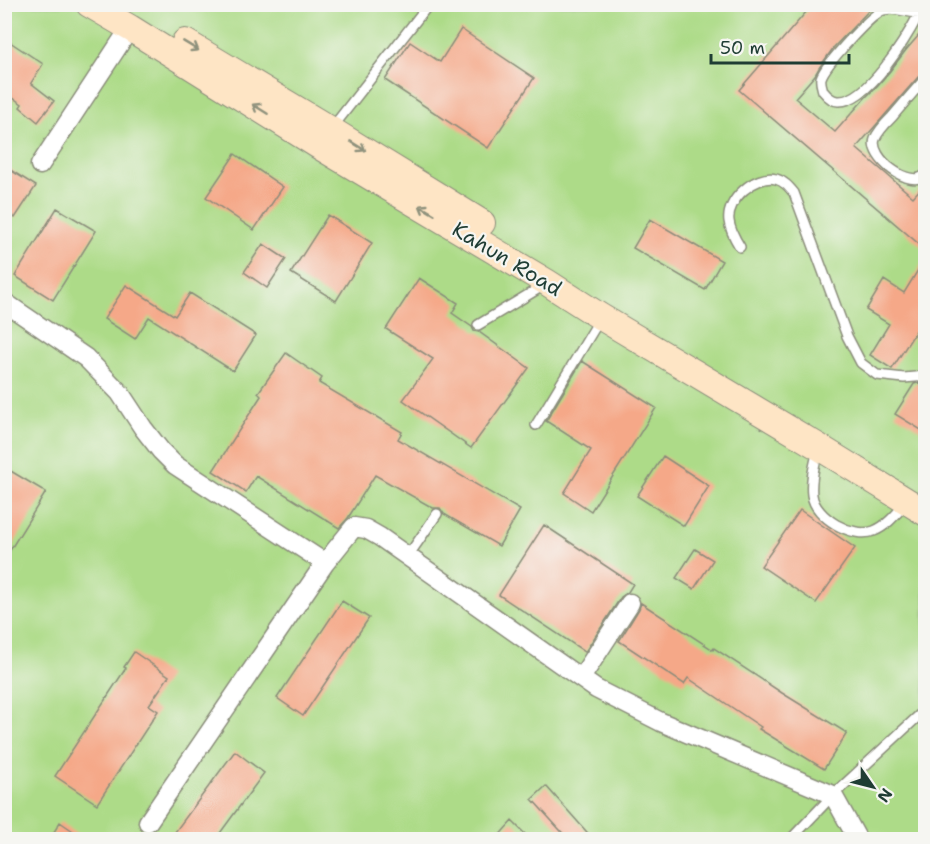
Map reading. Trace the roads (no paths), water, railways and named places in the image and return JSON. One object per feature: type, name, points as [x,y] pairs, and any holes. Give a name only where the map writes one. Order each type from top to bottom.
[{"type":"street","name":"Kahun Road","points":[[89,4],[127,16],[325,138],[721,371],[919,502]]},
{"type":"street","points":[[40,165],[127,16]]},
{"type":"street","name":"Kahun Road","points":[[325,138],[601,317],[819,447],[919,502]]},
{"type":"street","points":[[4,302],[86,358],[120,393],[143,428],[161,451],[176,465],[325,563]]},
{"type":"street","points":[[148,822],[325,563],[354,527],[366,529],[380,537],[596,689],[661,722],[833,795],[852,837]]},
{"type":"street","points":[[580,678],[630,603]]},
{"type":"lane","points":[[325,138],[429,4]]},
{"type":"lane","points":[[891,9],[922,13],[901,46],[869,86],[856,97],[838,101],[832,100],[823,92],[821,78],[826,69],[854,36],[880,11],[891,9]]},
{"type":"lane","points":[[926,78],[884,125],[874,145],[880,158],[899,174],[916,180],[926,174]]},
{"type":"lane","points":[[740,247],[728,218],[733,203],[744,189],[756,181],[776,179],[786,184],[794,194],[847,336],[861,363],[877,375],[904,378],[926,376]]},
{"type":"lane","points":[[477,325],[548,283]]},
{"type":"lane","points":[[536,425],[601,317]]},
{"type":"lane","points":[[819,447],[812,482],[812,495],[813,502],[829,520],[850,531],[873,532],[919,502]]},
{"type":"lane","points":[[408,556],[437,514]]},
{"type":"lane","points":[[790,840],[833,795],[926,710]]}]
